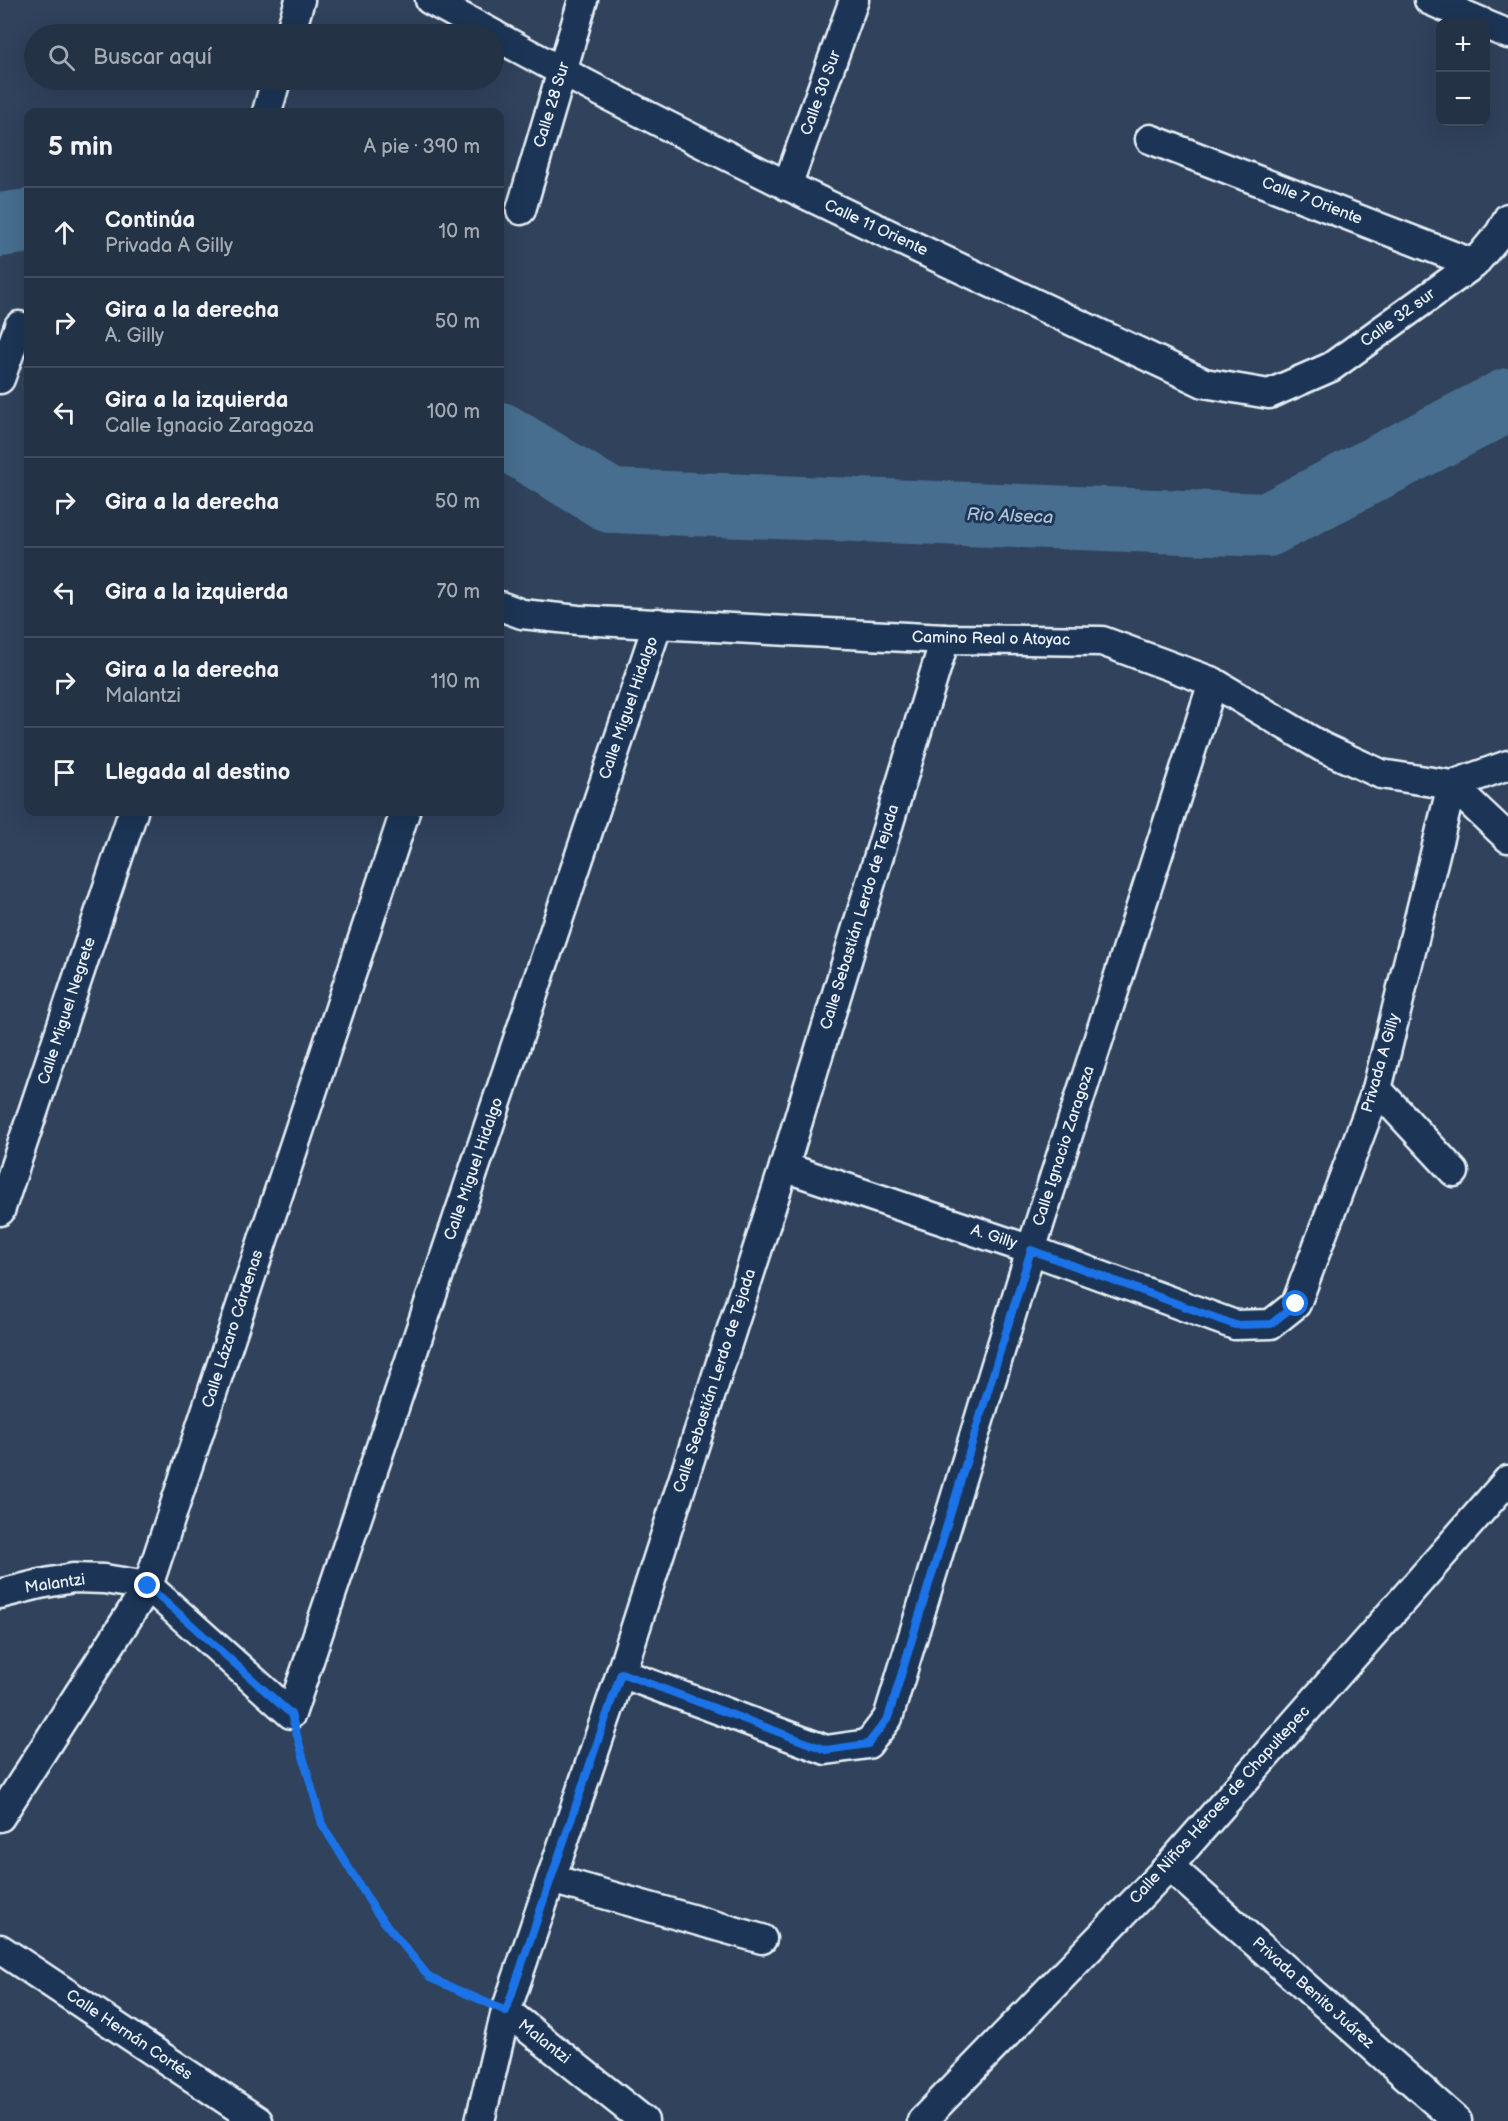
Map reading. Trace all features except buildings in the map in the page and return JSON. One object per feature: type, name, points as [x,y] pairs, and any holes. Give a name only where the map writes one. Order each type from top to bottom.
[{"type":"street","points":[[293,24],[300,0]]},
{"type":"street","name":"Calle 11 Oriente","points":[[430,0],[473,24]]},
{"type":"street","name":"Calle 28 Sur","points":[[521,210],[583,0]]},
{"type":"street","name":"Calle 30 Sur","points":[[787,186],[854,0]]},
{"type":"street","points":[[1429,0],[1472,18]]},
{"type":"street","points":[[1490,27],[1508,34]]},
{"type":"street","name":"Calle 11 Oriente","points":[[504,41],[787,186],[1204,383],[1269,394]]},
{"type":"street","points":[[268,108],[273,90]]},
{"type":"street","name":"Calle 7 Oriente","points":[[1150,139],[1474,264]]},
{"type":"street","name":"Calle 32 sur","points":[[1269,394],[1331,367],[1474,264],[1500,233],[1508,218]]},
{"type":"street","points":[[0,379],[16,327]]},
{"type":"street","name":"Camino Real o Atoyac","points":[[504,607],[522,614],[556,618],[945,639],[1102,641],[1213,682],[1322,747],[1381,774],[1452,785]]},
{"type":"street","name":"Calle Miguel Hidalgo","points":[[291,1714],[658,623]]},
{"type":"street","name":"Calle Sebastián Lerdo de Tejada","points":[[480,2121],[506,2011],[621,1673],[784,1167],[945,639]]},
{"type":"street","name":"Calle Ignacio Zaragoza","points":[[621,1673],[826,1750],[868,1744],[888,1718],[1031,1250],[1213,682]]},
{"type":"street","points":[[1508,765],[1452,785],[1508,838]]},
{"type":"street","name":"Privada A Gilly","points":[[1271,1324],[1296,1304],[1377,1089],[1452,785]]},
{"type":"street","name":"Calle Miguel Negrete","points":[[0,1211],[132,816]]},
{"type":"street","name":"Calle Lázaro Cárdenas","points":[[0,1817],[148,1586],[404,816]]},
{"type":"street","points":[[1377,1089],[1454,1172]]},
{"type":"street","name":"A. Gilly","points":[[784,1167],[1031,1250],[1235,1325],[1271,1324]]},
{"type":"street","name":"Calle Niños Héroes de Chapultepec","points":[[922,2121],[1169,1866],[1508,1480]]},
{"type":"street","name":"Malantzi","points":[[0,1594],[73,1578],[104,1579],[148,1586]]},
{"type":"street","points":[[148,1586],[291,1714]]},
{"type":"street","name":"Privada Benito Juárez","points":[[1169,1866],[1456,2121]]},
{"type":"street","points":[[551,1879],[762,1939]]},
{"type":"street","name":"Calle Hernán Cortés","points":[[0,1948],[258,2121]]},
{"type":"street","name":"Malantzi","points":[[506,2011],[644,2121]]},
{"type":"path","name":"Malantzi","points":[[291,1714],[322,1824],[376,1912],[430,1978],[506,2011]]},
{"type":"waterway","name":"Rio Alseca","points":[[0,225],[24,222]]},
{"type":"waterway","name":"Rio Alseca","points":[[504,436],[611,501],[1267,525],[1508,400]]},
{"type":"route","points":[[148,1586],[291,1714],[322,1824],[376,1912],[430,1978],[506,2011],[621,1673],[826,1750],[868,1744],[888,1718],[1031,1250],[1235,1325],[1271,1324],[1296,1304]]}]
